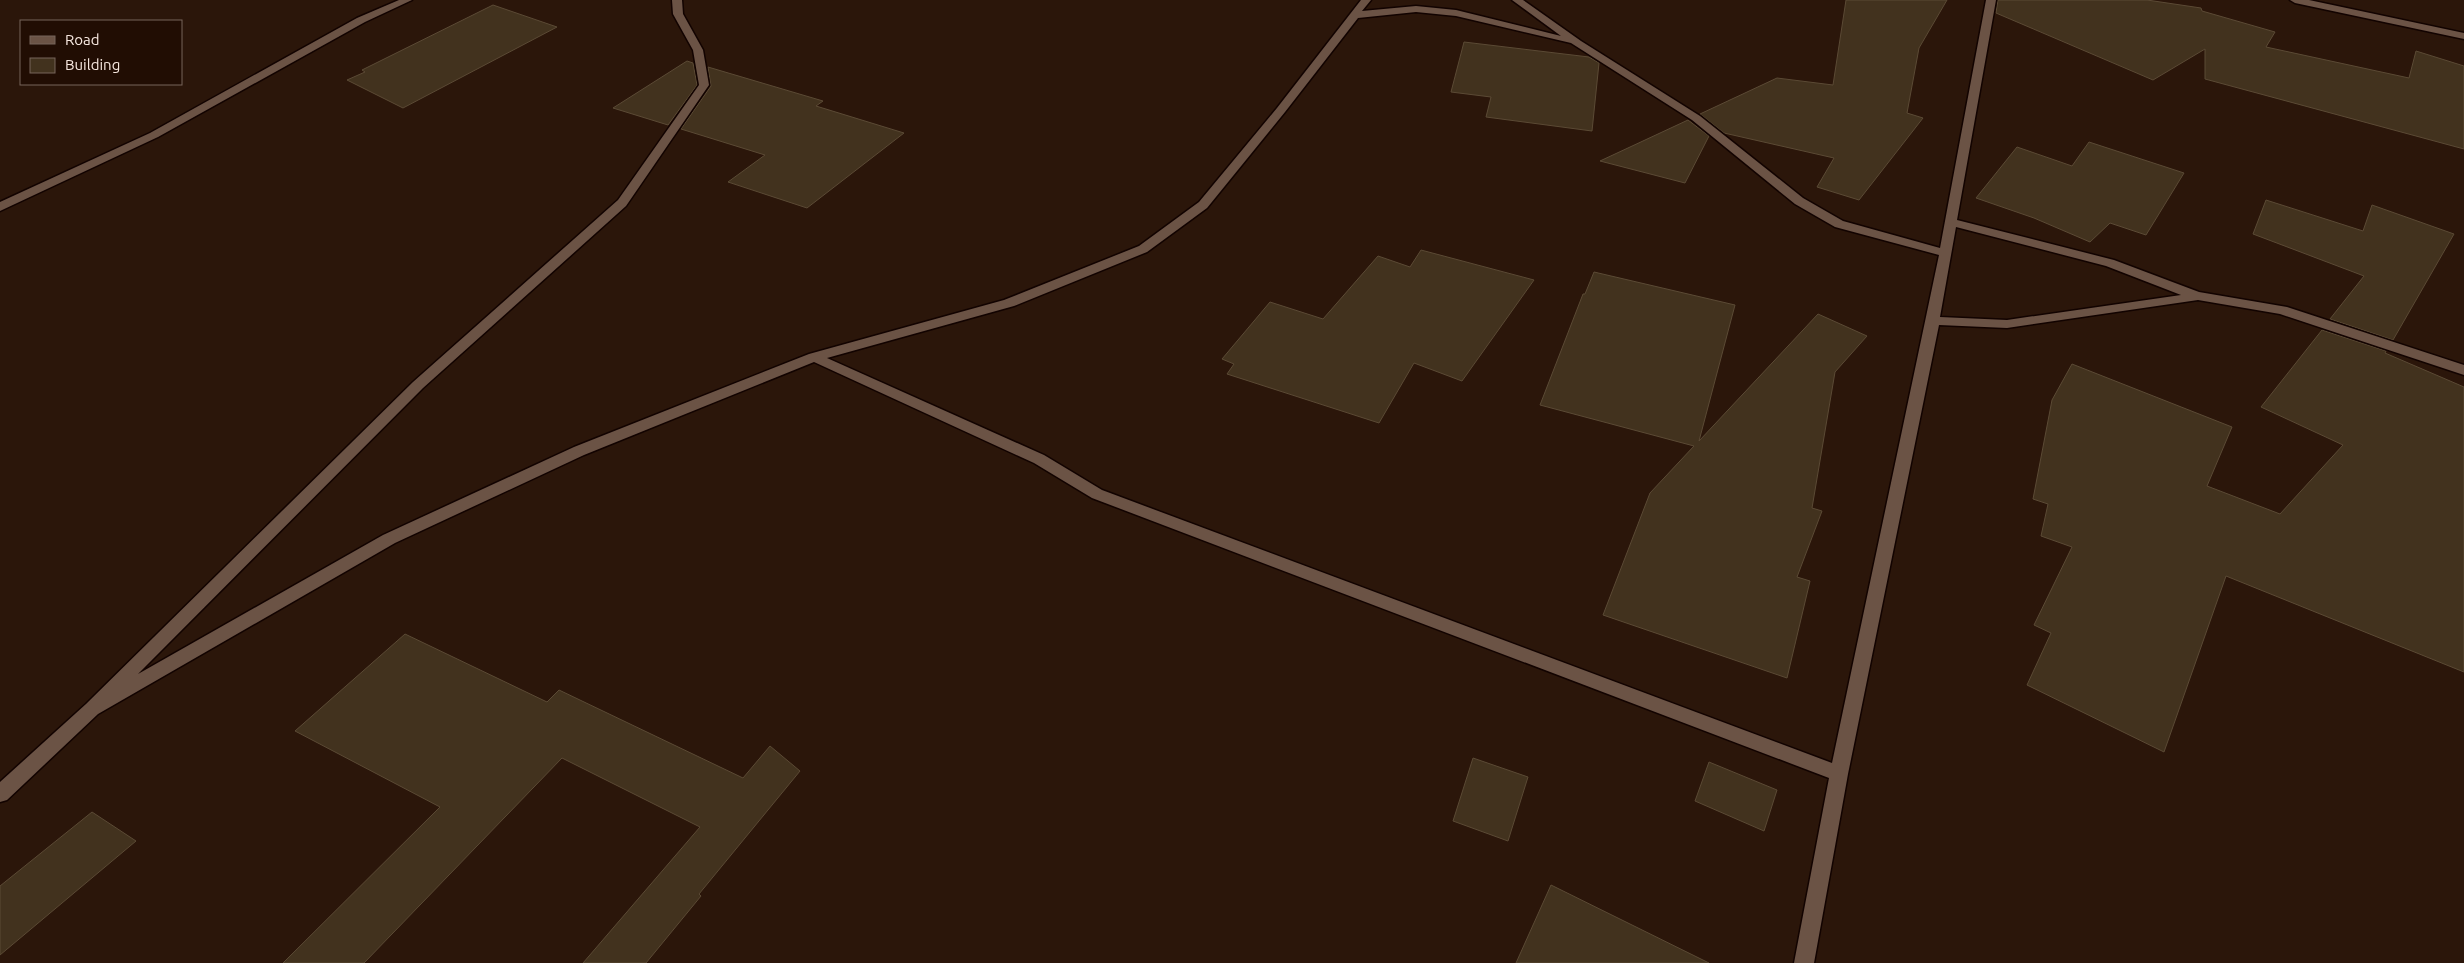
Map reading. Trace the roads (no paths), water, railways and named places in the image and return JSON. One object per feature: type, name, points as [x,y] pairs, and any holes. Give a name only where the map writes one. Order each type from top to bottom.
[{"type":"street","points":[[386,9],[394,0]]},
{"type":"street","points":[[0,207],[154,135],[361,20],[407,0]]},
{"type":"street","points":[[0,794],[92,709],[418,385],[622,203],[704,85],[698,50],[678,14],[677,0]]},
{"type":"street","points":[[92,709],[389,539],[579,451],[814,357],[1009,303],[1143,249],[1203,205],[1281,110],[1366,0]]},
{"type":"street","points":[[1517,0],[1577,43],[1696,118],[1799,201],[1839,224],[1946,253]]},
{"type":"street","points":[[1804,963],[1839,774],[1933,321],[1991,0]]},
{"type":"street","points":[[2296,0],[2464,36]]},
{"type":"street","points":[[1354,15],[1416,9],[1456,13],[1577,43]]},
{"type":"street","points":[[1951,222],[2110,263],[2196,296],[2282,310],[2464,370]]},
{"type":"street","points":[[1933,321],[2007,324],[2196,296]]},
{"type":"street","points":[[814,357],[1039,458],[1097,494],[1839,774]]}]
